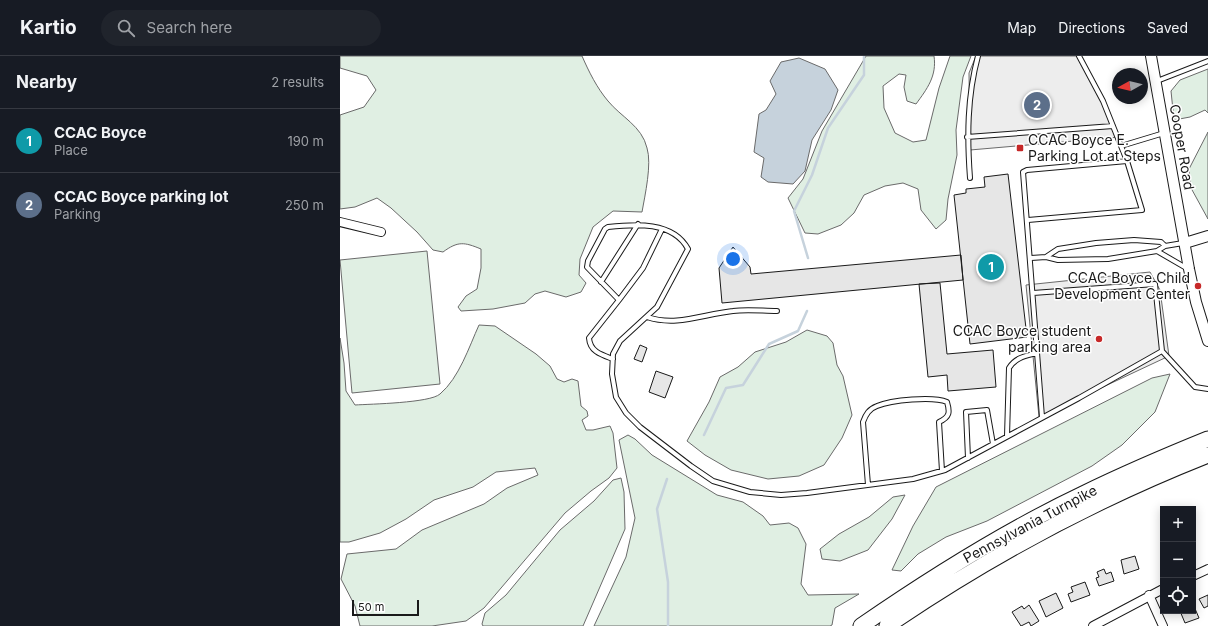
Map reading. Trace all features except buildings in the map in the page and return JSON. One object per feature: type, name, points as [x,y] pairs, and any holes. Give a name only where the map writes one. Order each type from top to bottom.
[{"type":"highway","name":"Pennsylvania Turnpike","points":[[861,626],[941,573],[1029,522],[1118,477],[1208,439]]},
{"type":"highway","name":"Pennsylvania Turnpike","points":[[887,626],[954,582],[1032,536],[1100,501],[1208,455]]},
{"type":"street","name":"Cooper Road","points":[[1151,56],[1157,81],[1164,133],[1189,270],[1196,302],[1208,341]]},
{"type":"street","points":[[340,222],[381,232]]},
{"type":"street","points":[[1185,243],[1208,236]]},
{"type":"street","points":[[1196,575],[1208,570]]},
{"type":"street","points":[[1093,626],[1160,590]]},
{"type":"street","points":[[1148,596],[1163,626]]},
{"type":"lane","points":[[970,178],[967,137],[972,88],[978,56]]},
{"type":"lane","points":[[1028,220],[1142,210],[1121,146],[1103,101],[1079,56]]},
{"type":"lane","points":[[1157,81],[1208,61]]},
{"type":"lane","points":[[967,137],[1113,126]]},
{"type":"lane","points":[[1121,146],[1164,133]]},
{"type":"lane","points":[[1042,417],[1031,258],[1023,172],[1027,170],[1126,161]]},
{"type":"lane","points":[[601,282],[638,224]]},
{"type":"lane","points":[[619,300],[587,267],[588,260],[605,229],[638,224],[662,230],[683,240],[688,249],[657,308],[620,341],[613,354],[612,374],[616,397],[626,414],[640,427],[713,481],[750,492],[781,495],[913,479],[942,471],[1079,398],[1162,351]]},
{"type":"lane","points":[[613,359],[594,352],[589,338],[643,268],[662,230]]},
{"type":"lane","points":[[1046,257],[1058,249],[1096,243],[1134,240],[1160,242],[1165,246]]},
{"type":"lane","points":[[1031,258],[1046,257],[1058,260],[1108,259],[1157,251],[1165,246],[1185,243]]},
{"type":"lane","points":[[1157,251],[1189,270]]},
{"type":"lane","points":[[1033,293],[1155,284],[1162,351],[1195,387],[1208,389]]},
{"type":"lane","points":[[647,317],[658,321],[680,322],[734,311],[777,311]]},
{"type":"lane","points":[[1007,436],[1009,368],[1013,361],[1037,353]]},
{"type":"lane","points":[[868,485],[863,422],[867,413],[876,406],[893,402],[940,398],[947,402],[950,412],[946,419],[939,422],[942,471]]},
{"type":"lane","points":[[968,458],[966,412],[987,410],[993,444]]},
{"type":"green space","points":[[340,56],[582,56],[587,68],[604,96],[613,107],[636,128],[644,140],[649,162],[648,180],[642,212],[613,211],[593,227],[580,259],[579,275],[586,283],[581,292],[566,297],[545,291],[535,294],[525,303],[493,309],[461,311],[458,307],[466,296],[477,289],[481,268],[481,249],[470,245],[457,244],[443,252],[433,250],[417,232],[391,208],[377,198],[355,207],[340,209],[340,115],[364,107],[376,90],[367,76],[340,68]]},
{"type":"green space","points":[[866,56],[934,56],[935,63],[933,76],[916,104],[907,101],[904,87],[906,75],[899,74],[883,86],[884,108],[895,133],[913,142],[926,140],[939,88],[950,56],[971,56],[963,77],[956,130],[957,155],[948,199],[946,220],[936,229],[921,210],[918,189],[903,183],[885,186],[864,195],[854,213],[841,225],[818,234],[805,233],[788,198],[803,179],[822,131]]},
{"type":"green space","points":[[1208,69],[1208,113],[1205,110],[1190,117],[1174,120],[1171,91],[1180,80]]},
{"type":"green space","points":[[1208,132],[1208,219],[1191,188],[1189,169]]},
{"type":"green space","points":[[427,251],[440,384],[352,393],[340,260]]},
{"type":"green space","points":[[479,325],[495,326],[536,354],[550,366],[557,379],[564,382],[572,379],[578,381],[581,406],[587,411],[588,416],[582,420],[586,430],[610,426],[613,433],[617,468],[609,478],[565,513],[484,608],[466,621],[432,626],[360,626],[355,606],[341,579],[347,554],[396,549],[422,530],[484,504],[507,488],[538,475],[535,468],[496,472],[473,487],[434,500],[406,519],[380,533],[349,542],[340,542],[340,338],[346,391],[355,405],[413,401],[434,397],[440,394],[447,387],[458,371]]},
{"type":"green space","points":[[807,330],[827,336],[833,343],[837,365],[843,376],[852,415],[842,438],[824,465],[799,476],[768,479],[731,470],[705,455],[687,441],[709,402],[720,377],[738,367],[755,352],[786,342]]},
{"type":"green space","points":[[1170,374],[1155,412],[1122,445],[1092,466],[987,521],[946,537],[918,554],[901,571],[892,570],[913,526],[936,487],[1152,378]]},
{"type":"green space","points":[[628,435],[635,439],[652,455],[717,495],[743,502],[763,516],[770,525],[789,523],[798,528],[806,544],[801,584],[808,595],[859,594],[835,608],[832,625],[830,626],[594,626],[626,557],[635,518],[619,440]]},
{"type":"green space","points":[[621,478],[624,492],[625,529],[583,626],[483,626],[482,624],[485,613],[506,595],[560,530],[594,501],[613,480]]},
{"type":"green space","points":[[905,495],[892,519],[868,550],[840,561],[822,559],[820,549],[839,534],[869,517],[893,497]]},
{"type":"shaded area","points":[[976,56],[1078,56],[1120,137],[970,150],[969,73]]},
{"type":"shaded area","points":[[799,58],[825,69],[838,90],[831,110],[812,140],[805,171],[793,184],[768,182],[761,177],[764,158],[754,152],[759,114],[766,110],[776,94],[770,81],[781,62]]},
{"type":"shaded area","name":"CCAC Boyce student parking area","points":[[1150,272],[1160,290],[1169,356],[1039,417],[1026,285]]},
{"type":"waterway","points":[[808,258],[794,211],[812,175],[828,128],[864,75],[864,56]]},
{"type":"waterway","points":[[704,435],[726,388],[743,385],[769,344],[798,331],[807,311]]},
{"type":"waterway","points":[[667,479],[657,509],[668,582],[668,626]]},
{"type":"place","name":"CCAC Boyce parking lot","points":[[1037,105]]},
{"type":"place","name":"CCAC Boyce E. Parking Lot at Steps","points":[[1020,148]]},
{"type":"place","name":"CCAC Boyce","points":[[991,267]]},
{"type":"place","name":"CCAC Boyce Child Development Center","points":[[1198,286]]},
{"type":"place","name":"CCAC Boyce student parking area","points":[[1099,339]]}]
